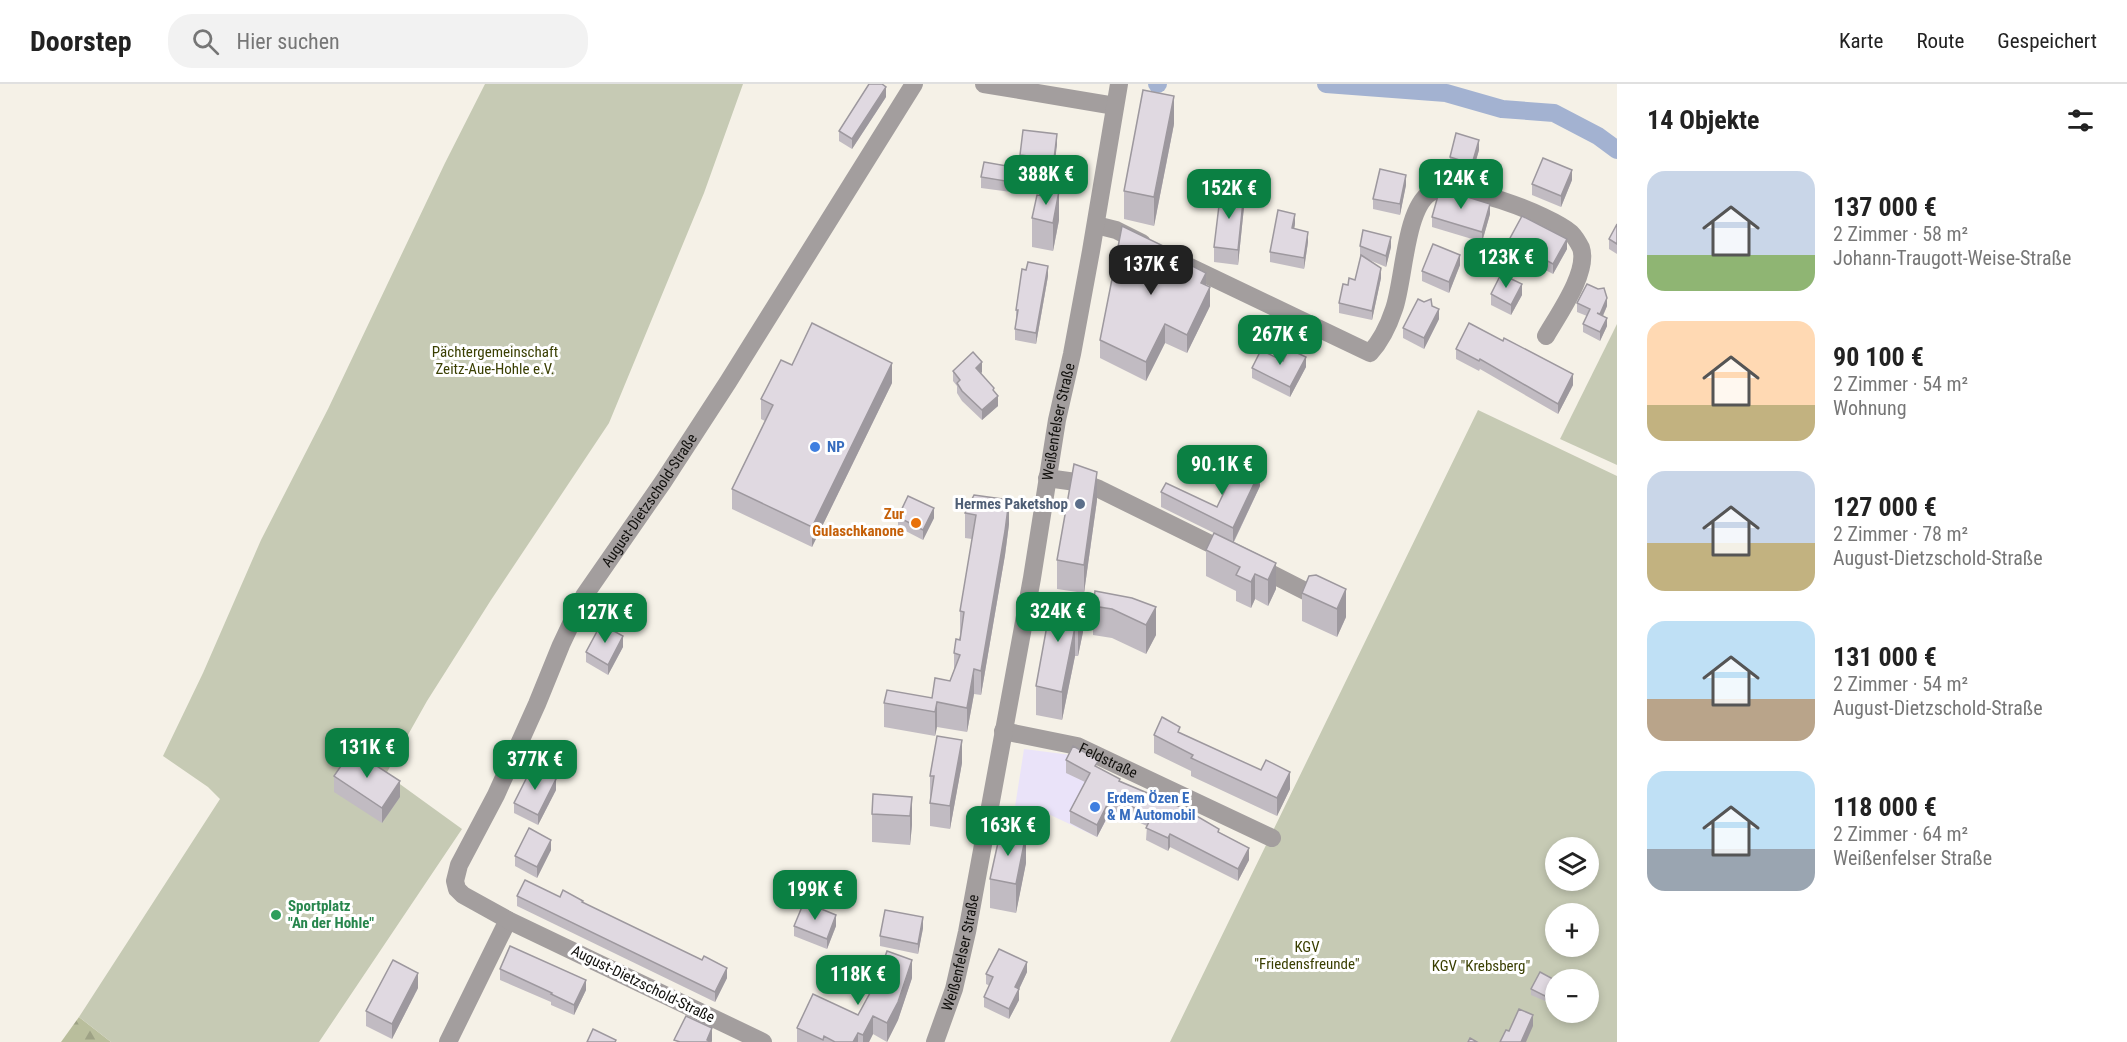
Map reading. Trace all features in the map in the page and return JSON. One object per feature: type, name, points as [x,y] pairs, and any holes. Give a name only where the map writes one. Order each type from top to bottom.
[{"type":"street","name":"August-Dietzschold-Straße","points":[[763,1042],[508,920],[463,895],[457,889],[455,881],[459,864],[496,795],[584,596],[663,482],[741,363],[914,84]]},
{"type":"street","points":[[984,84],[1115,106]]},
{"type":"street","name":"Weißenfelser Straße","points":[[935,1042],[948,1009],[959,969],[1032,578],[1047,478],[1096,225],[1119,85]]},
{"type":"street","points":[[1175,259],[1370,352],[1386,328],[1395,308],[1416,209],[1429,193],[1443,188],[1459,188],[1494,198],[1552,221],[1572,234],[1581,249],[1582,264],[1574,286],[1546,336]]},
{"type":"street","points":[[1096,225],[1116,230],[1155,249]]},
{"type":"street","points":[[1047,478],[1083,483],[1099,489],[1311,594]]},
{"type":"street","name":"Feldstraße","points":[[1004,731],[1077,746],[1272,838]]},
{"type":"street","points":[[448,1042],[508,920]]},
{"type":"shaded area","points":[[1024,749],[1071,755],[1126,784],[1097,837],[1042,811],[1015,807]]},
{"type":"green space","name":"Pächtergemeinschaft Zeitz-Aue-Hohle e.V.","points":[[485,84],[743,84],[704,193],[609,423],[491,600],[427,701],[386,774],[462,829],[319,1042],[111,1042],[79,1017],[220,799],[208,787],[163,756],[203,673],[261,540],[328,409]]},
{"type":"green space","points":[[1617,324],[1617,465],[1560,439]]},
{"type":"green space","name":"KGV \"Friedensfreunde\"","points":[[1478,410],[1617,476],[1617,1042],[1170,1042]]},
{"type":"green space","points":[[79,1017],[111,1042],[61,1042]]},
{"type":"building","points":[[869,84],[882,84],[886,87],[852,139],[839,131]]},
{"type":"building","points":[[1143,90],[1174,96],[1154,197],[1124,191]]},
{"type":"building","points":[[1023,130],[1057,134],[1054,159],[1020,155]]},
{"type":"building","points":[[1456,133],[1479,140],[1472,164],[1450,157]]},
{"type":"building","points":[[1543,158],[1572,170],[1561,196],[1532,184]]},
{"type":"building","points":[[984,162],[1013,167],[1011,182],[981,177]]},
{"type":"building","points":[[1380,169],[1406,175],[1400,204],[1373,199]]},
{"type":"building","points":[[1047,188],[1059,191],[1053,223],[1032,218],[1037,195],[1044,196]]},
{"type":"building","points":[[1221,189],[1244,192],[1238,250],[1214,247]]},
{"type":"building","points":[[1445,190],[1490,204],[1482,232],[1432,217],[1439,192]]},
{"type":"building","points":[[1278,210],[1295,214],[1292,228],[1308,232],[1304,258],[1270,252]]},
{"type":"building","points":[[1522,216],[1567,239],[1553,264],[1509,240]]},
{"type":"building","points":[[1617,224],[1617,244],[1609,239]]},
{"type":"building","points":[[1122,226],[1194,261],[1192,266],[1206,273],[1201,283],[1210,287],[1187,335],[1165,324],[1146,362],[1100,340],[1114,269],[1122,271],[1127,248],[1118,247]]},
{"type":"building","points":[[1363,230],[1391,237],[1386,256],[1360,246]]},
{"type":"building","points":[[1433,244],[1460,255],[1449,282],[1422,271]]},
{"type":"building","points":[[1361,255],[1381,268],[1372,311],[1339,303],[1343,284],[1348,285],[1349,278],[1355,280]]},
{"type":"building","points":[[1028,262],[1048,266],[1036,333],[1015,329],[1022,269],[1026,270]]},
{"type":"building","points":[[1501,274],[1522,284],[1511,305],[1491,294]]},
{"type":"building","points":[[1587,284],[1598,289],[1604,288],[1607,298],[1600,314],[1597,313],[1607,318],[1600,332],[1583,324],[1590,309],[1577,303]]},
{"type":"building","points":[[1418,299],[1424,302],[1431,299],[1432,306],[1439,309],[1424,338],[1403,328]]},
{"type":"building","points":[[812,323],[892,363],[812,527],[732,489],[773,405],[761,399],[781,360],[792,365]]},
{"type":"building","points":[[1469,323],[1503,341],[1504,338],[1573,374],[1558,404],[1480,359],[1479,361],[1456,349]]},
{"type":"building","points":[[1289,349],[1306,357],[1290,387],[1252,368],[1261,350],[1283,361]]},
{"type":"building","points":[[973,352],[982,362],[976,368],[998,396],[982,410],[962,391],[957,383],[960,380],[953,371]]},
{"type":"building","points":[[1239,461],[1260,471],[1233,528],[1161,492],[1166,483],[1217,507]]},
{"type":"building","points":[[1074,464],[1097,472],[1084,565],[1057,560]]},
{"type":"building","points":[[974,495],[1009,500],[981,671],[974,669],[967,708],[937,702],[935,712],[884,703],[887,690],[932,698],[935,678],[950,681],[960,655],[954,653],[956,639],[960,640],[964,612],[960,611],[976,515],[965,513]]},
{"type":"building","points":[[908,496],[934,508],[923,530],[898,517]]},
{"type":"building","points":[[1214,533],[1276,563],[1268,580],[1255,574],[1251,582],[1236,575],[1240,567],[1206,550]]},
{"type":"building","points":[[1316,575],[1346,589],[1337,609],[1302,593],[1309,576]]},
{"type":"building","points":[[1095,591],[1132,598],[1156,607],[1146,625],[1112,609],[1093,606]]},
{"type":"building","points":[[1052,598],[1083,603],[1078,627],[1075,627],[1062,692],[1036,686]]},
{"type":"building","points":[[601,624],[623,636],[608,665],[586,652]]},
{"type":"building","points":[[1162,717],[1180,727],[1178,732],[1261,770],[1266,760],[1290,772],[1277,798],[1191,758],[1193,755],[1154,735]]},
{"type":"building","points":[[937,736],[962,740],[950,806],[930,803],[934,776],[930,776]]},
{"type":"building","points":[[1073,746],[1099,760],[1095,766],[1120,779],[1119,781],[1183,808],[1219,829],[1218,832],[1249,848],[1238,869],[1170,834],[1168,838],[1146,828],[1152,816],[1111,797],[1097,825],[1070,811],[1090,773],[1066,760]]},
{"type":"building","points":[[352,750],[400,781],[382,808],[334,776]]},
{"type":"building","points":[[532,767],[556,779],[538,815],[514,803]]},
{"type":"building","points":[[873,794],[912,797],[910,816],[872,814]]},
{"type":"building","points":[[529,828],[551,840],[537,867],[515,856]]},
{"type":"building","points":[[1001,829],[1026,834],[1016,884],[990,879]]},
{"type":"building","points":[[525,880],[560,897],[563,890],[582,902],[702,960],[704,956],[727,968],[715,992],[517,896]]},
{"type":"building","points":[[804,902],[836,915],[827,939],[794,926]]},
{"type":"building","points":[[885,910],[923,917],[918,944],[880,936]]},
{"type":"building","points":[[510,946],[586,980],[574,1005],[500,969]]},
{"type":"building","points":[[999,949],[1027,962],[1015,987],[1019,989],[1009,1009],[984,997],[993,977],[986,974]]},
{"type":"building","points":[[887,951],[912,960],[898,1002],[887,1023],[873,1016],[863,1035],[858,1033],[853,1042],[835,1042],[824,1036],[823,1040],[797,1028],[813,994],[858,1015],[877,980]]},
{"type":"building","points":[[393,960],[418,973],[392,1024],[366,1011]]},
{"type":"building","points":[[1540,972],[1545,975],[1545,996],[1531,989]]},
{"type":"building","points":[[1519,1009],[1533,1015],[1521,1042],[1500,1042],[1506,1030],[1509,1031]]},
{"type":"building","points":[[686,1016],[712,1028],[707,1040],[711,1042],[674,1040]]},
{"type":"building","points":[[593,1029],[616,1040],[615,1042],[587,1042]]},
{"type":"waterway","points":[[1326,84],[1446,93],[1502,109],[1554,113],[1598,136],[1617,150]]},
{"type":"place","name":"NP","points":[[815,447]]},
{"type":"place","name":"Hermes Paketshop","points":[[1080,504]]},
{"type":"place","name":"Zur Gulaschkanone","points":[[916,523]]},
{"type":"place","name":"Erdem Özen E & M Automobil","points":[[1095,807]]},
{"type":"place","name":"Sportplatz \"An der Hohle\"","points":[[276,915]]},
{"type":"park label","name":"KGV \"Krebsberg\"","points":[[1481,966]]}]
